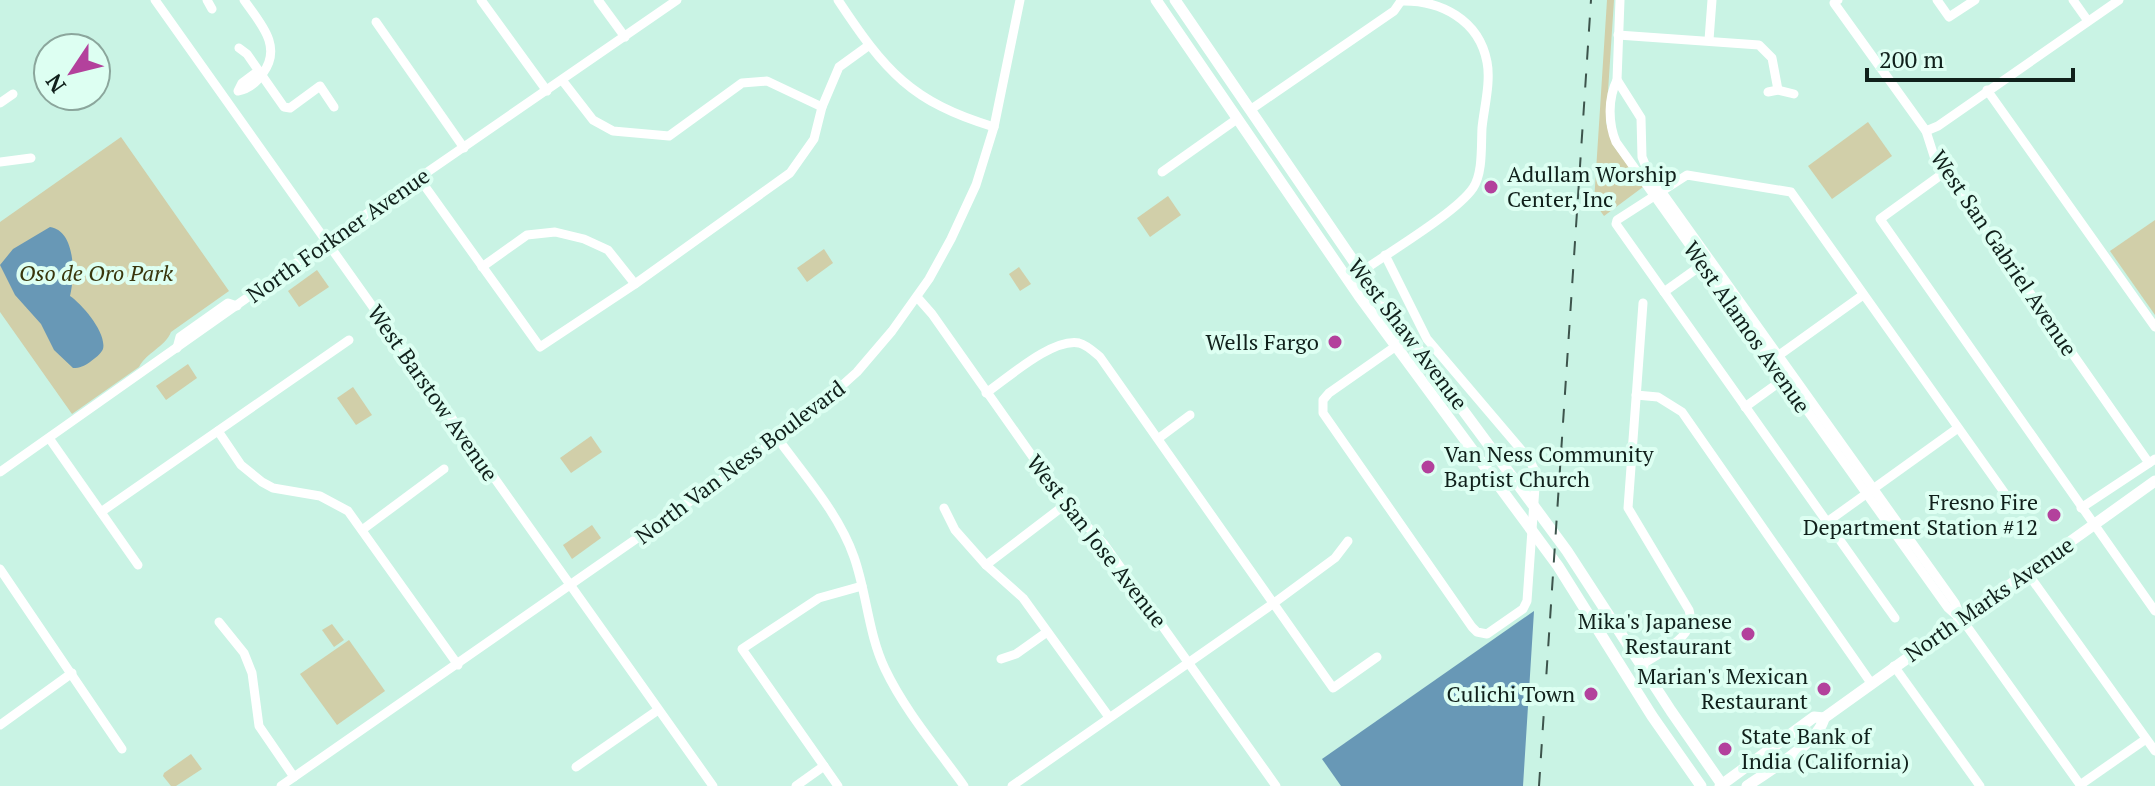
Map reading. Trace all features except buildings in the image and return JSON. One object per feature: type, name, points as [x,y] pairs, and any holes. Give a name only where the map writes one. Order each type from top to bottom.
[{"type":"main road","name":"West Shaw Avenue","points":[[1156,0],[1395,347],[1558,566],[1652,716],[1701,786]]},
{"type":"main road","name":"West Shaw Avenue","points":[[1175,0],[1361,272],[1546,520],[1722,785]]},
{"type":"main road","points":[[1177,32],[1204,60],[1238,108],[1250,110]]},
{"type":"main road","points":[[1237,119],[1243,117],[1248,121],[1282,169],[1308,196]]},
{"type":"main road","points":[[1302,215],[1315,220],[1351,271],[1361,272]]},
{"type":"main road","name":"North Marks Avenue","points":[[1722,785],[1814,717],[1824,718],[2155,481]]},
{"type":"main road","name":"North Marks Avenue","points":[[1747,786],[1822,729],[1824,718]]},
{"type":"street","name":"West Barstow Avenue","points":[[155,0],[713,786]]},
{"type":"street","points":[[244,0],[266,31],[271,44],[270,65],[262,75]]},
{"type":"street","points":[[481,0],[547,91]]},
{"type":"street","points":[[598,0],[625,37]]},
{"type":"street","name":"North Forkner Avenue","points":[[0,472],[677,0]]},
{"type":"street","points":[[838,0],[868,46],[905,85],[922,98],[961,117],[994,127]]},
{"type":"street","name":"North Van Ness Boulevard","points":[[281,786],[778,439],[827,401],[857,372],[917,297],[965,211],[994,127],[1020,0]]},
{"type":"street","points":[[1250,110],[1394,11],[1401,0],[1420,0],[1447,9],[1469,23],[1480,40],[1488,63],[1476,184],[1465,200],[1361,272]]},
{"type":"street","points":[[1617,80],[1620,0]]},
{"type":"street","points":[[1709,40],[1712,0]]},
{"type":"street","points":[[1937,0],[1949,17],[1975,0]]},
{"type":"street","points":[[2073,0],[2088,21]]},
{"type":"street","points":[[1926,131],[1938,126],[2119,0]]},
{"type":"street","name":"West San Gabriel Avenue","points":[[1836,2],[1926,131],[1934,156],[1945,172],[2152,461]]},
{"type":"street","points":[[376,22],[464,148]]},
{"type":"street","points":[[1618,35],[1759,45],[1772,58],[1773,91],[1794,94]]},
{"type":"street","points":[[419,178],[540,347],[635,284],[790,173],[814,139],[822,107],[839,67],[868,46]]},
{"type":"street","points":[[239,48],[288,109],[317,86],[334,107]]},
{"type":"street","points":[[226,100],[254,74],[262,75]]},
{"type":"street","points":[[562,80],[593,120],[613,131],[669,136],[742,83],[767,81],[822,107]]},
{"type":"street","name":"West Alamos Avenue","points":[[1657,193],[1642,157],[1641,118],[1617,80],[1612,89],[1610,124],[1616,142],[1657,193],[1948,608],[1961,618],[2080,786]]},
{"type":"street","points":[[1987,90],[2155,327]]},
{"type":"street","points":[[0,103],[13,94]]},
{"type":"street","points":[[1162,172],[1237,119]]},
{"type":"street","points":[[1630,162],[1642,157]]},
{"type":"street","points":[[0,162],[31,158]]},
{"type":"street","points":[[1945,172],[1880,219],[2155,611]]},
{"type":"street","points":[[1895,618],[1616,224],[1617,220],[1687,175],[1791,192],[2011,502]]},
{"type":"street","points":[[482,267],[527,235],[555,232],[584,239],[608,250],[635,284]]},
{"type":"street","points":[[1385,255],[1427,339],[1529,459],[1537,481],[1526,606],[1492,632],[1482,634],[1472,627],[1323,413],[1323,400],[1329,393],[1409,337]]},
{"type":"street","points":[[1664,292],[1706,262]]},
{"type":"street","points":[[1774,358],[1863,295]]},
{"type":"street","name":"West San Jose Avenue","points":[[917,297],[1066,504],[1104,544],[1276,786]]},
{"type":"street","points":[[1642,665],[1688,632],[1692,620],[1628,508],[1643,303]]},
{"type":"street","points":[[101,512],[349,340]]},
{"type":"street","points":[[986,393],[1062,344],[1079,343],[1100,357],[1333,688],[1377,657]]},
{"type":"street","points":[[1745,407],[1787,377]]},
{"type":"street","points":[[1636,395],[1658,397],[1682,412],[1871,683]]},
{"type":"street","points":[[1159,438],[1190,415]]},
{"type":"street","points":[[1827,522],[1958,428]]},
{"type":"street","points":[[218,431],[241,465],[262,482],[273,488],[329,499],[348,511],[458,665]]},
{"type":"street","points":[[49,438],[138,565]]},
{"type":"street","points":[[778,439],[840,525],[854,557],[867,618],[885,669],[964,786]]},
{"type":"street","name":"North Marks Avenue","points":[[2081,508],[2152,461]]},
{"type":"street","points":[[362,530],[444,469]]},
{"type":"street","points":[[986,565],[1066,504]]},
{"type":"street","points":[[944,508],[955,530],[986,565],[1023,598],[1109,717]]},
{"type":"street","points":[[1012,786],[1274,603],[1335,558],[1348,541]]},
{"type":"street","points":[[0,569],[122,749]]},
{"type":"street","points":[[2026,571],[2155,751]]},
{"type":"street","points":[[838,786],[742,649],[819,598],[862,586]]},
{"type":"street","points":[[219,622],[244,653],[252,673],[259,726],[294,777]]},
{"type":"street","points":[[1001,659],[1016,654],[1047,632]]},
{"type":"street","points":[[1894,666],[1980,786]]},
{"type":"street","points":[[0,725],[72,673]]},
{"type":"street","points":[[576,767],[658,710]]},
{"type":"street","points":[[2080,786],[2146,739]]},
{"type":"street","points":[[796,786],[824,766]]},
{"type":"green space","points":[[1607,0],[1614,0],[1606,122],[1613,145],[1643,187],[1604,216],[1594,202]]},
{"type":"green space","points":[[1868,122],[1892,156],[1832,199],[1808,166]]},
{"type":"green space","name":"Oso de Oro Park","points":[[121,137],[229,291],[171,332],[139,367],[72,414],[0,312],[0,222]]},
{"type":"green space","points":[[1168,196],[1181,215],[1150,237],[1137,218]]},
{"type":"green space","points":[[2155,220],[2155,315],[2110,251]]},
{"type":"green space","points":[[824,249],[833,263],[807,282],[797,268]]},
{"type":"green space","points":[[1019,267],[1031,284],[1020,291],[1009,274]]},
{"type":"green space","points":[[317,270],[329,287],[299,307],[288,291]]},
{"type":"green space","points":[[188,364],[197,378],[166,400],[156,386]]},
{"type":"green space","points":[[353,387],[372,415],[356,425],[337,398]]},
{"type":"green space","points":[[591,436],[602,452],[571,473],[560,458]]},
{"type":"green space","points":[[592,525],[601,538],[572,559],[563,545]]},
{"type":"green space","points":[[332,624],[344,640],[334,647],[322,630]]},
{"type":"green space","points":[[349,640],[385,691],[337,725],[300,674]]},
{"type":"green space","points":[[191,754],[202,769],[176,786],[171,786],[164,773]]},
{"type":"water","points":[[50,227],[59,230],[69,245],[73,266],[70,296],[92,320],[103,342],[99,354],[78,368],[73,368],[54,350],[41,324],[15,295],[0,265],[13,249]]},
{"type":"water","points":[[1534,611],[1523,786],[1341,786],[1322,759]]},
{"type":"railway","points":[[1539,786],[1591,0]]},
{"type":"place","name":"Adullam Worship Center, Inc","points":[[1491,187]]},
{"type":"place","name":"Wells Fargo","points":[[1335,342]]},
{"type":"place","name":"Van Ness Community Baptist Church","points":[[1428,467]]},
{"type":"place","name":"Fresno Fire Department Station #12","points":[[2054,515]]},
{"type":"place","name":"Mika's Japanese Restaurant","points":[[1748,634]]},
{"type":"place","name":"Marian's Mexican Restaurant","points":[[1824,689]]},
{"type":"place","name":"Culichi Town","points":[[1591,694]]},
{"type":"place","name":"State Bank of India (California)","points":[[1725,749]]}]
